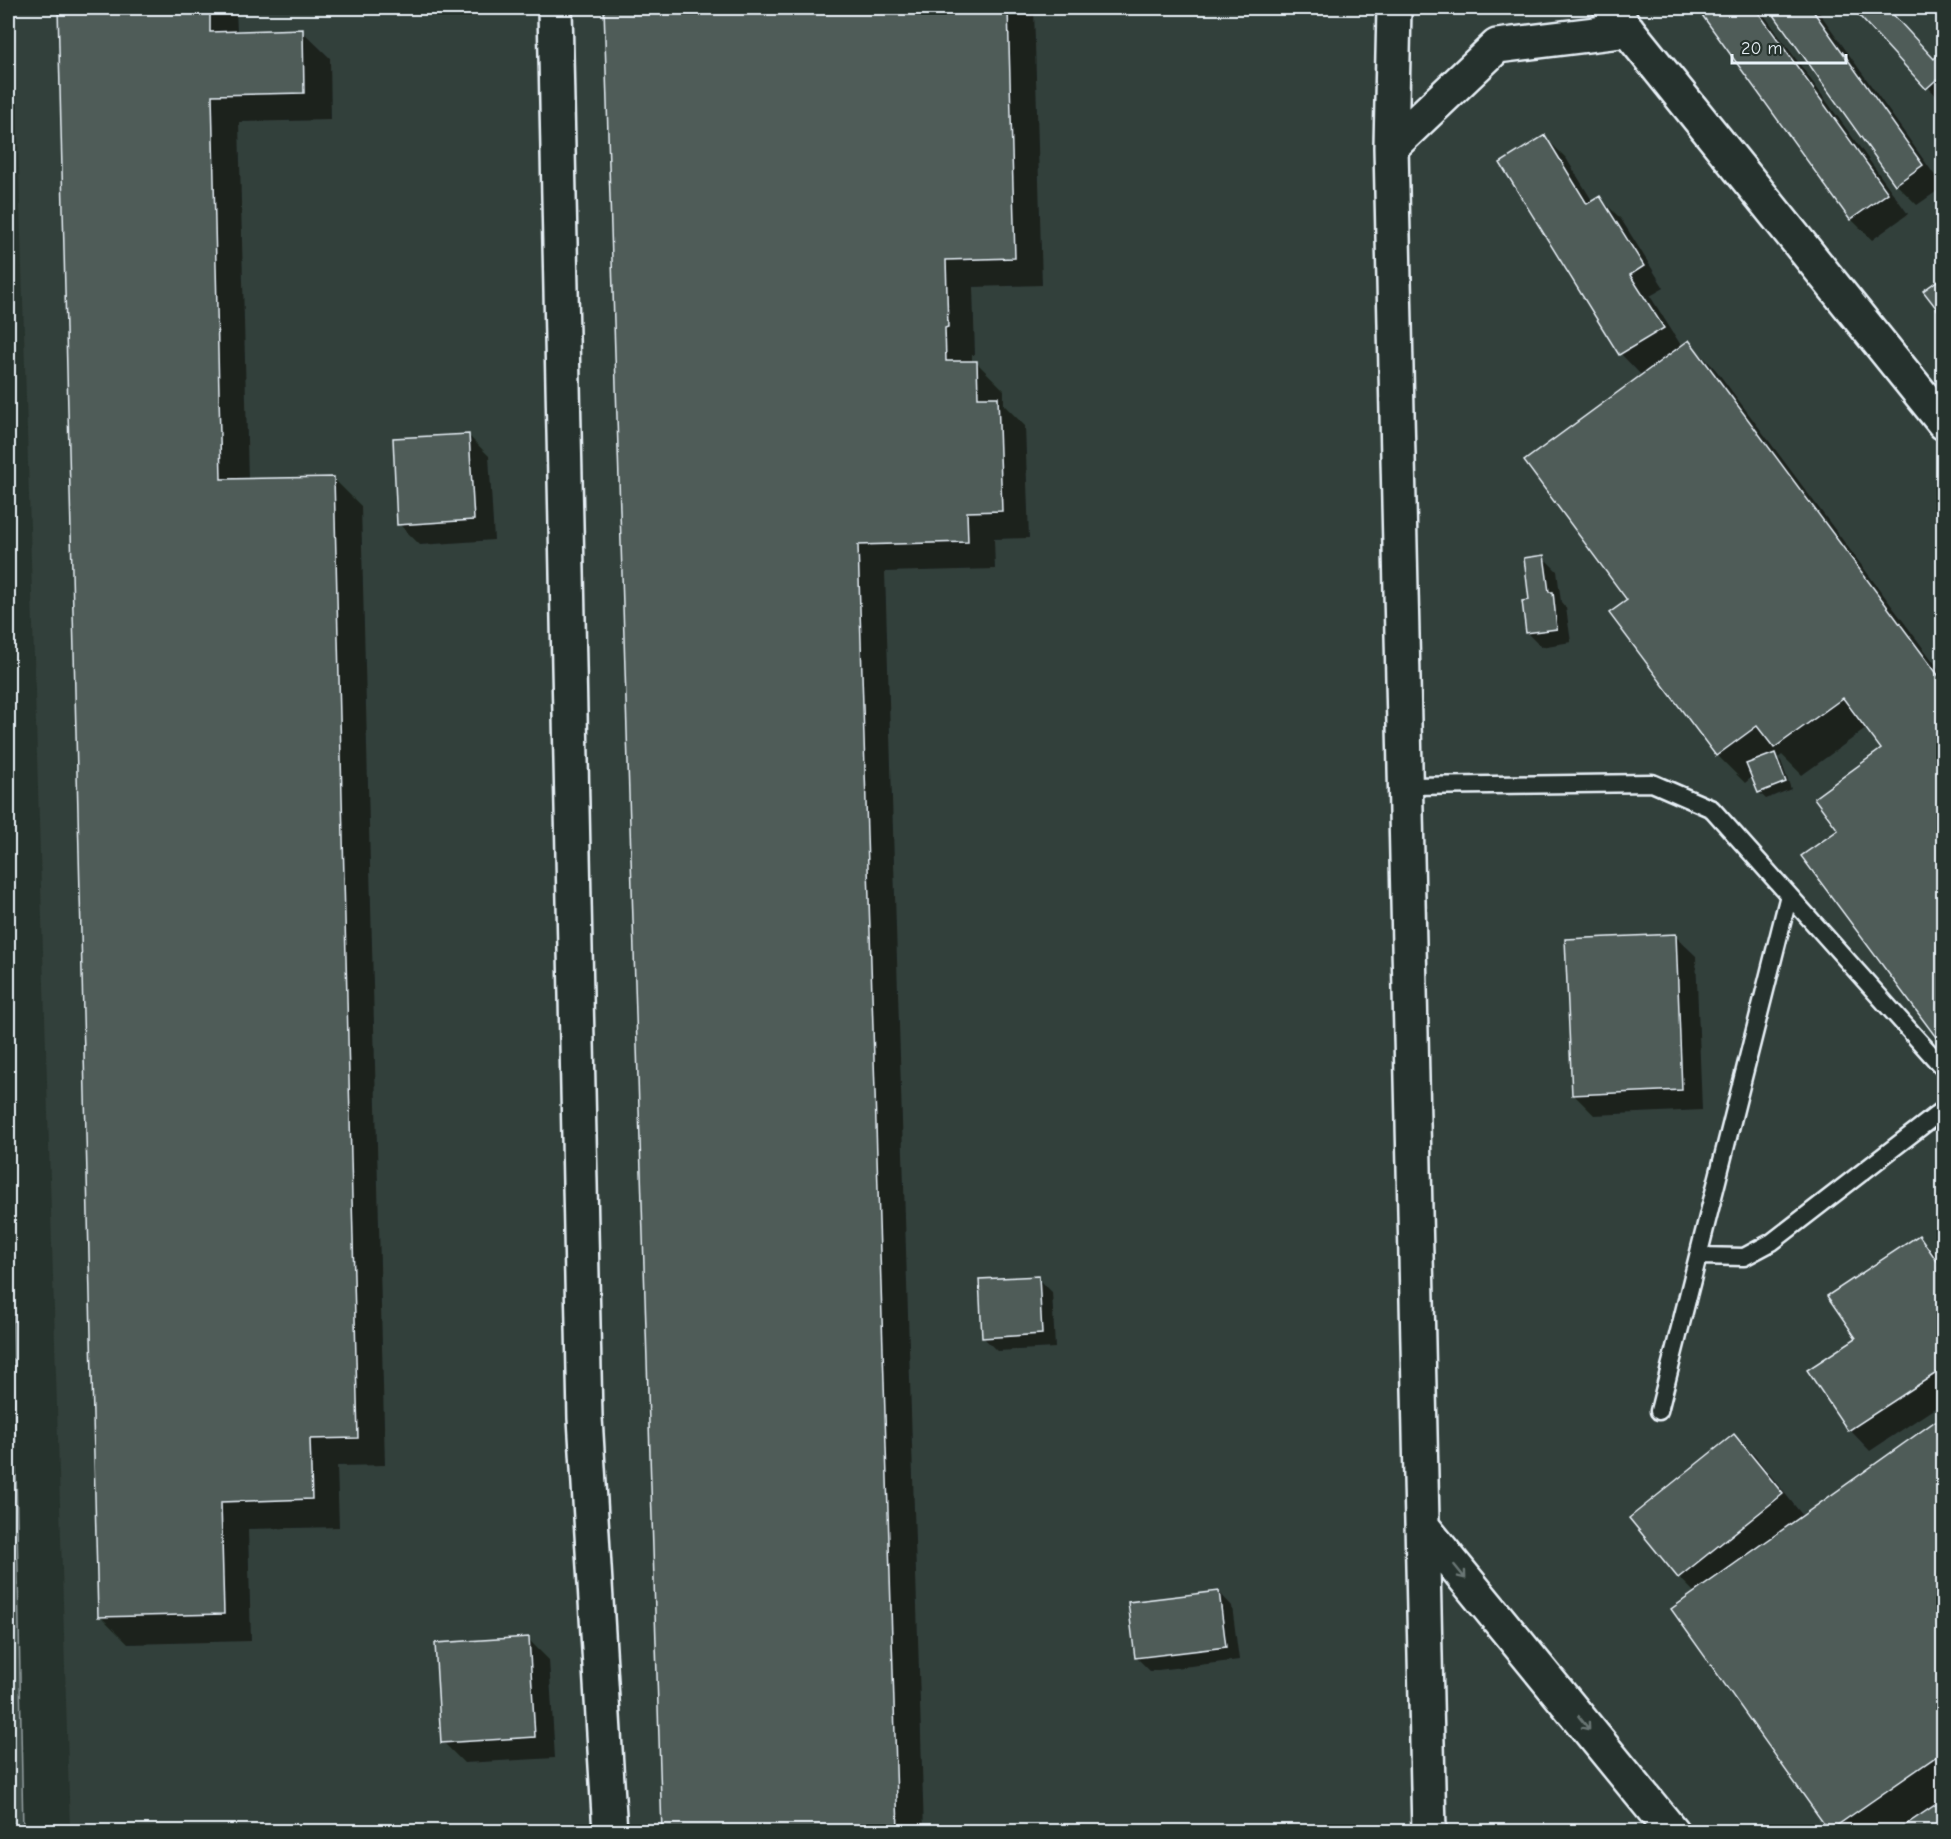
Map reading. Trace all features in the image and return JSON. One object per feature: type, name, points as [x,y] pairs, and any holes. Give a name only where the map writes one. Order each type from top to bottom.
[{"type":"street","points":[[555,8],[585,1418],[610,1832]]},
{"type":"street","points":[[1394,8],[1391,147],[1429,1832]]},
{"type":"street","points":[[1391,147],[1497,46],[1619,19],[1944,423]]},
{"type":"street","points":[[1423,1527],[1672,1832]]},
{"type":"lane","points":[[1406,786],[1652,783],[1712,808],[1944,1069]]},
{"type":"lane","points":[[1659,1411],[1789,895]]},
{"type":"lane","points":[[1698,1256],[1744,1257],[1772,1242],[1944,1109]]},
{"type":"shaded area","points":[[14,8],[1943,8],[1943,1831],[70,1831]]},
{"type":"shaded area","points":[[8,1058],[23,1831],[23,1832],[8,1831]]},
{"type":"building","points":[[58,8],[210,8],[210,32],[303,29],[304,93],[212,95],[221,479],[334,477],[358,1438],[310,1439],[312,1499],[221,1502],[224,1614],[98,1617]]},
{"type":"building","points":[[604,8],[1008,8],[1015,258],[946,260],[948,327],[945,328],[946,361],[977,361],[978,397],[998,397],[1002,511],[967,512],[968,542],[858,545],[898,1832],[662,1832]]},
{"type":"building","points":[[1697,8],[1755,8],[1888,193],[1850,220]]},
{"type":"building","points":[[1769,8],[1811,8],[1923,165],[1895,185]]},
{"type":"building","points":[[1852,8],[1887,8],[1934,59],[1940,53],[1944,57],[1944,73],[1926,89]]},
{"type":"building","points":[[1545,135],[1587,204],[1600,196],[1644,266],[1630,275],[1664,328],[1619,355],[1500,163]]},
{"type":"building","points":[[1944,276],[1944,318],[1923,291]]},
{"type":"building","points":[[1689,340],[1944,683],[1944,1048],[1801,856],[1838,830],[1814,798],[1881,749],[1843,698],[1774,748],[1757,726],[1716,756],[1609,613],[1627,600],[1524,461]]},
{"type":"building","points":[[469,434],[474,520],[397,525],[393,438]]},
{"type":"building","points":[[1544,555],[1549,592],[1553,592],[1557,629],[1526,633],[1522,601],[1529,600],[1524,558]]},
{"type":"building","points":[[1775,753],[1786,782],[1758,793],[1746,764]]},
{"type":"building","points":[[1676,934],[1682,1090],[1572,1095],[1565,939]]},
{"type":"building","points":[[1919,1235],[1944,1271],[1944,1368],[1848,1431],[1807,1370],[1856,1338],[1827,1296]]},
{"type":"building","points":[[1039,1276],[1042,1334],[982,1338],[979,1279]]},
{"type":"building","points":[[1944,1415],[1944,1751],[1829,1831],[1671,1609]]},
{"type":"building","points":[[1734,1434],[1783,1494],[1678,1578],[1629,1518]]},
{"type":"building","points":[[1219,1591],[1226,1647],[1135,1658],[1128,1602]]},
{"type":"building","points":[[529,1637],[535,1737],[441,1743],[435,1643]]},
{"type":"building","points":[[1944,1799],[1944,1832],[1895,1832]]}]
